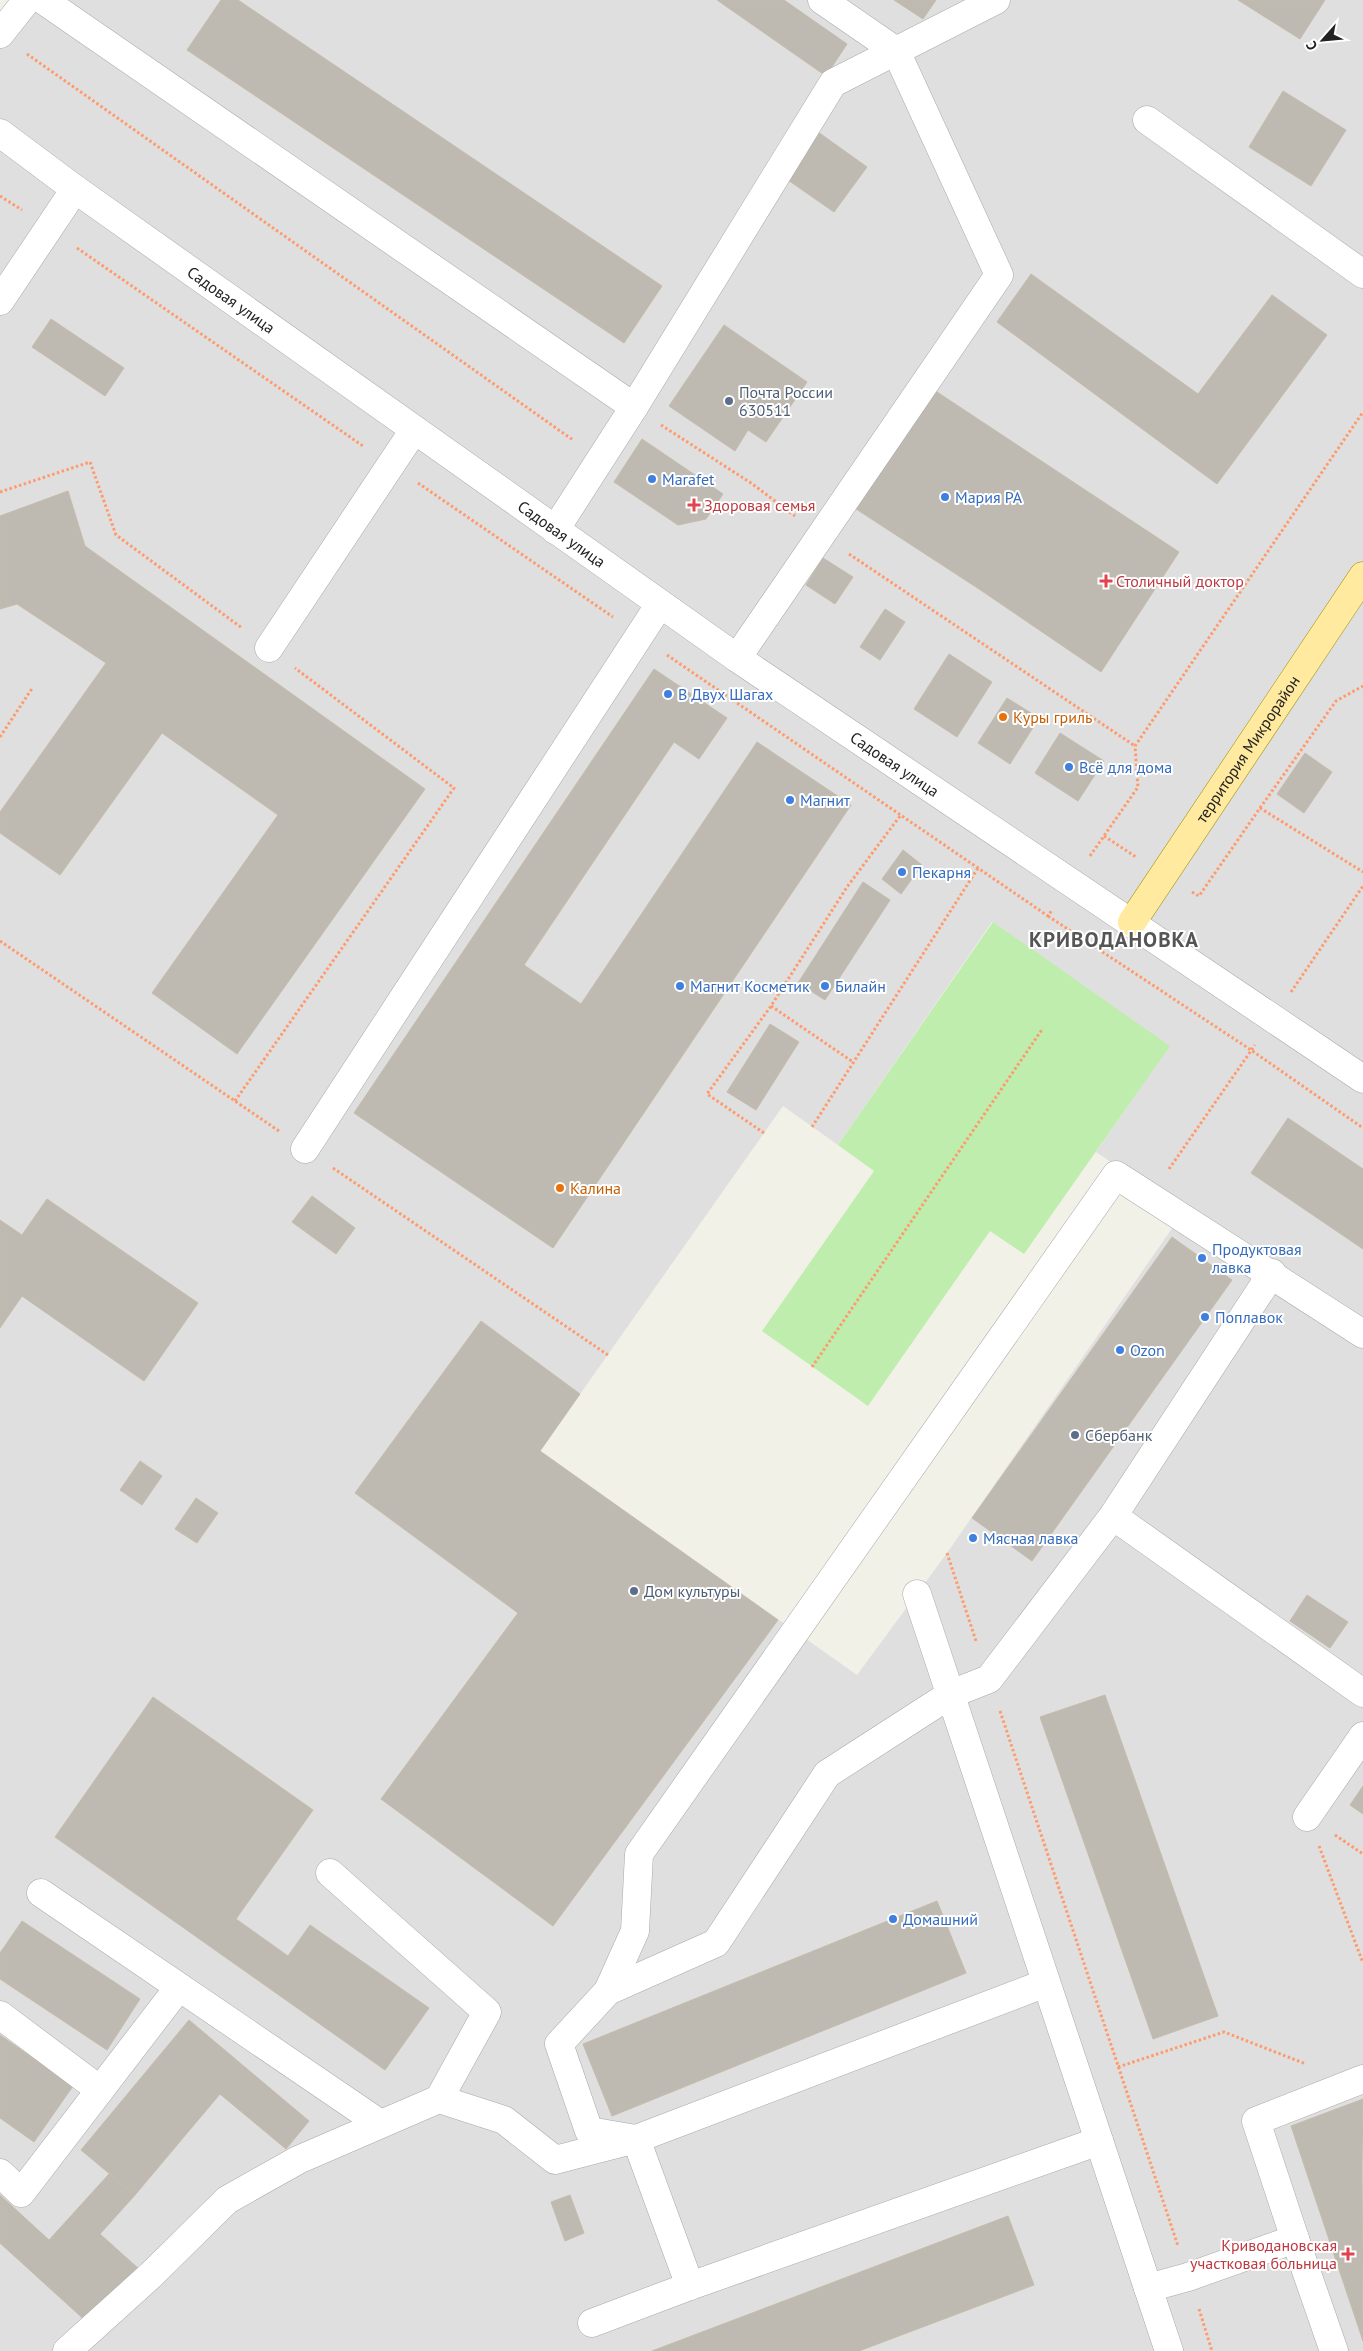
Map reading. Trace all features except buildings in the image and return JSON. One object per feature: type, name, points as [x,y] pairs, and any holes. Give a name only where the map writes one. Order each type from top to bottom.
[{"type":"main road","name":"территория Микрорайон","points":[[1132,922],[1363,576]]},
{"type":"street","points":[[0,34],[27,0]]},
{"type":"street","points":[[43,0],[634,407]]},
{"type":"street","points":[[737,658],[1000,275],[896,51],[822,0]]},
{"type":"street","points":[[555,530],[634,407],[832,83],[996,0]]},
{"type":"street","points":[[1147,120],[1363,274]]},
{"type":"street","name":"Садовая улица","points":[[0,133],[75,189],[737,658],[1363,1079]]},
{"type":"street","points":[[0,301],[75,189]]},
{"type":"street","points":[[269,648],[414,430]]},
{"type":"street","points":[[305,1149],[660,604]]},
{"type":"street","points":[[636,2139],[589,2131],[558,2044],[608,1991],[635,1932],[639,1854],[1116,1175],[1272,1273],[1363,1334]]},
{"type":"street","points":[[608,1991],[716,1943],[827,1774],[950,1694],[989,1679],[1113,1516],[1272,1273]]},
{"type":"street","points":[[1113,1516],[1363,1693]]},
{"type":"street","points":[[917,1594],[1169,2351]]},
{"type":"street","points":[[1308,1817],[1363,1736]]},
{"type":"street","points":[[330,1873],[486,2012],[439,2099]]},
{"type":"street","points":[[41,1893],[379,2123]]},
{"type":"street","points":[[67,2351],[151,2275],[227,2200],[298,2160],[379,2123],[439,2099],[504,2120],[555,2160],[636,2139],[1046,1983]]},
{"type":"street","points":[[0,2174],[21,2192],[180,1987]]},
{"type":"street","points":[[0,2015],[100,2090]]},
{"type":"street","points":[[1334,2351],[1256,2121],[1358,2081]]},
{"type":"street","points":[[636,2139],[690,2286]]},
{"type":"street","points":[[592,2323],[690,2286],[1099,2141]]},
{"type":"street","points":[[1148,2288],[1188,2277],[1295,2239]]},
{"type":"path","points":[[24,52],[600,459]]},
{"type":"path","points":[[634,407],[751,484],[822,535],[1135,746],[1363,412]]},
{"type":"path","points":[[0,492],[90,462],[116,536],[269,648],[454,788],[235,1101]]},
{"type":"path","points":[[1104,836],[1199,896],[1336,701],[1363,686]]},
{"type":"path","points":[[0,737],[33,687]]},
{"type":"path","points":[[1260,808],[1363,872]]},
{"type":"path","points":[[764,1133],[707,1094],[771,1006],[848,887],[900,816]]},
{"type":"path","points":[[812,1127],[978,868]]},
{"type":"path","points":[[1150,1196],[1363,886]]},
{"type":"path","points":[[1048,916],[1251,1050],[1363,1128]]},
{"type":"path","points":[[771,1006],[853,1062]]},
{"type":"path","points":[[812,1367],[1042,1028]]},
{"type":"path","points":[[947,1553],[1212,2351]]},
{"type":"path","points":[[1308,1817],[1363,1963]]},
{"type":"path","points":[[1118,2067],[1224,2032],[1358,2081]]},
{"type":"shaded area","points":[[27,0],[1363,0],[1363,2351],[0,2351],[0,34]],"holes":[[[992,922],[1169,1046],[1096,1152],[1184,1211],[947,1553],[857,1675],[540,1451],[783,1106],[838,1145]]]},
{"type":"green space","points":[[993,922],[1170,1046],[1024,1254],[990,1231],[868,1406],[762,1331],[874,1171],[838,1145]]},
{"type":"place","name":"Почта России 630511","points":[[729,401]]},
{"type":"place","name":"Marafet","points":[[652,479]]},
{"type":"place","name":"Мария РА","points":[[945,497]]},
{"type":"place","name":"Здоровая семья","points":[[694,505]]},
{"type":"place","name":"Столичный доктор","points":[[1106,581]]},
{"type":"place","name":"В Двух Шагах","points":[[668,694]]},
{"type":"place","name":"Куры гриль","points":[[1003,717]]},
{"type":"place","name":"Всё для дома","points":[[1069,767]]},
{"type":"place","name":"Магнит","points":[[790,800]]},
{"type":"place","name":"Пекарня","points":[[902,872]]},
{"type":"place","name":"Магнит Косметик","points":[[680,986]]},
{"type":"place","name":"Билайн","points":[[825,986]]},
{"type":"place","name":"Калина","points":[[560,1188]]},
{"type":"place","name":"Продуктовая лавка","points":[[1202,1258]]},
{"type":"place","name":"Поплавок","points":[[1205,1317]]},
{"type":"place","name":"Ozon","points":[[1120,1350]]},
{"type":"place","name":"Сбербанк","points":[[1075,1435]]},
{"type":"place","name":"Мясная лавка","points":[[973,1538]]},
{"type":"place","name":"Дом культуры","points":[[634,1591]]},
{"type":"place","name":"Домашний","points":[[893,1919]]},
{"type":"place","name":"Криводановская участковая больница","points":[[1348,2254]]},
{"type":"district","name":"КРИВОДАНОВКА","points":[[1114,939]]}]
